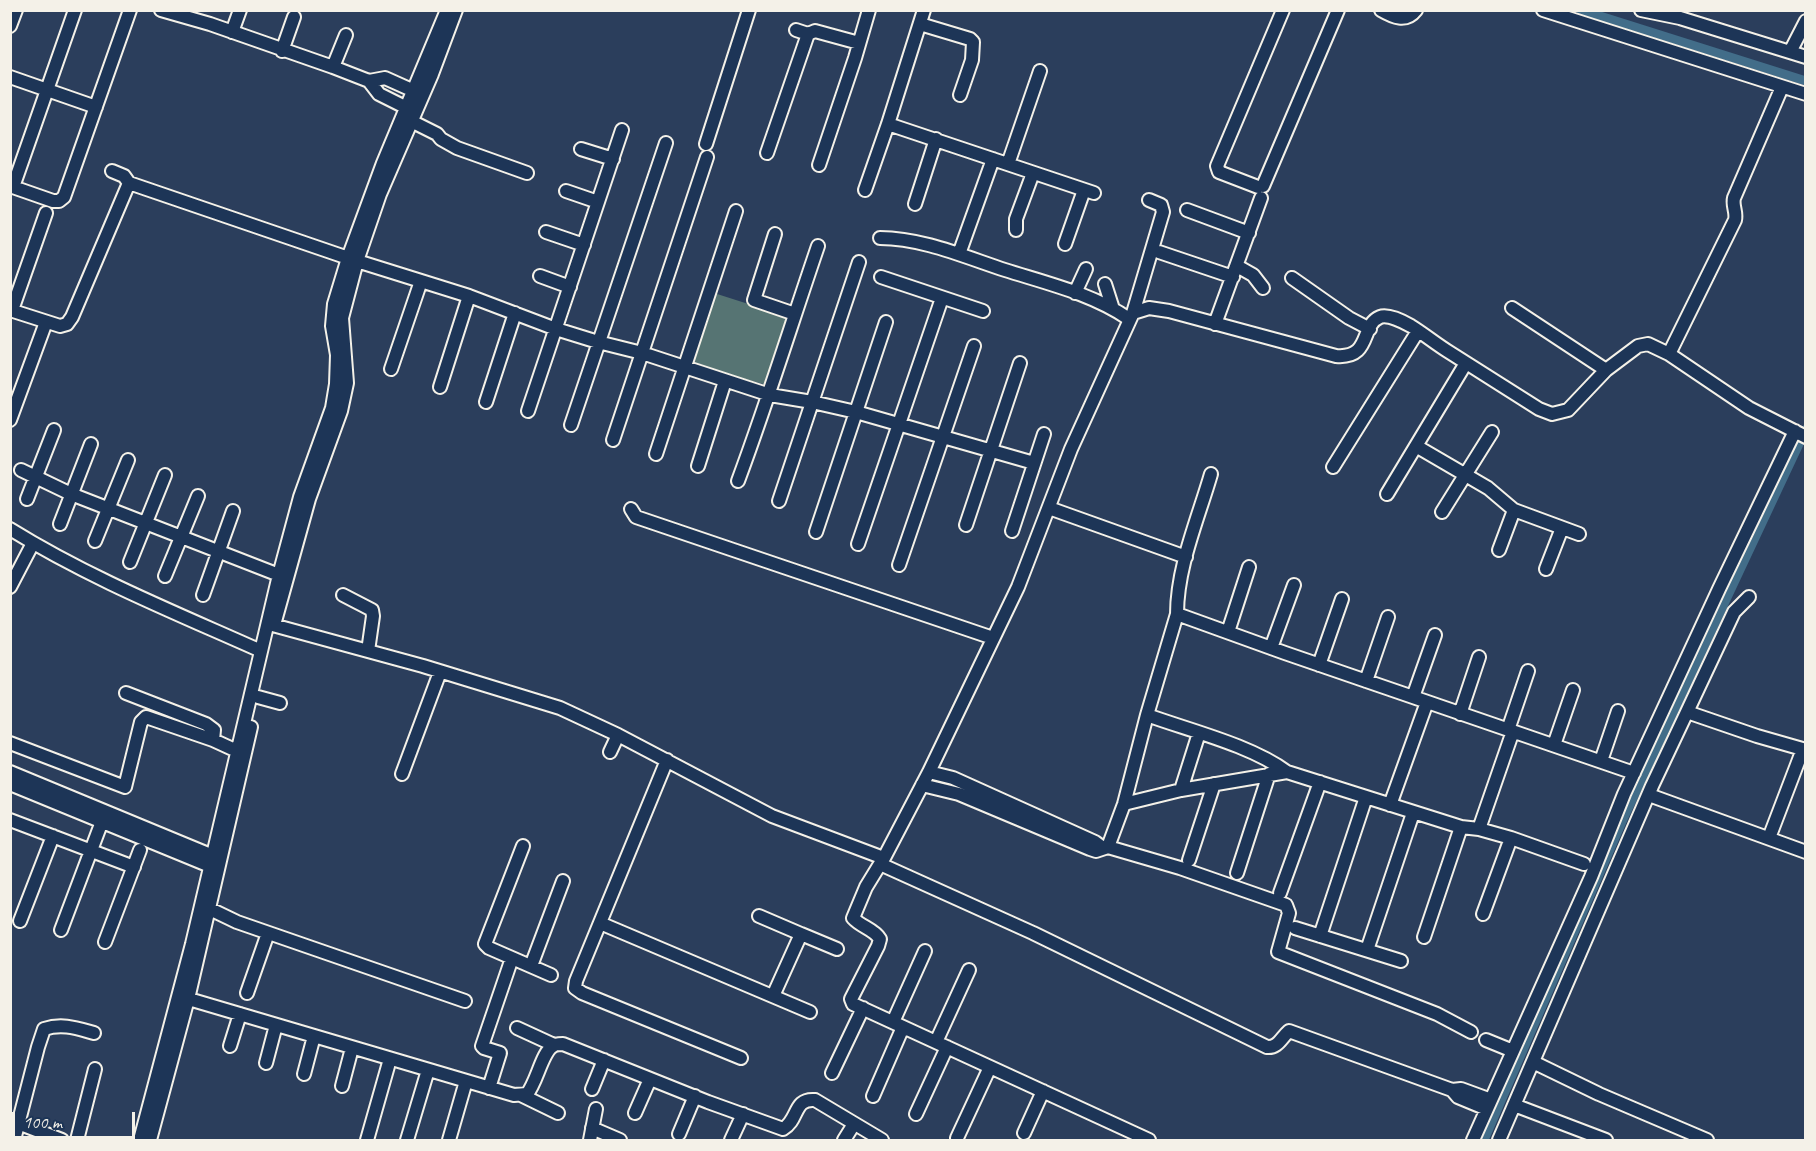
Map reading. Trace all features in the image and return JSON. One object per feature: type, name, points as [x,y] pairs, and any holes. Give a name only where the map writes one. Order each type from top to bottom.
[{"type":"street","points":[[10,26],[16,10]]},
{"type":"street","points":[[75,10],[12,186],[53,201],[59,201],[64,197],[130,10]]},
{"type":"street","points":[[161,10],[184,13],[282,51],[369,81],[379,94],[407,108]]},
{"type":"street","points":[[232,32],[240,10]]},
{"type":"street","points":[[150,1140],[261,651],[309,499],[341,411],[346,383],[342,318],[352,260],[383,163],[447,10]]},
{"type":"street","points":[[140,1140],[210,909],[258,697],[279,575],[300,497],[332,408],[337,355],[332,326],[334,303],[432,74],[456,10]]},
{"type":"street","points":[[706,144],[749,10]]},
{"type":"street","points":[[819,165],[869,10]]},
{"type":"street","points":[[865,190],[924,10]]},
{"type":"street","points":[[1261,190],[1219,172],[1217,166],[1283,10]]},
{"type":"street","points":[[1215,324],[1249,233],[1261,190],[1338,10]]},
{"type":"street","points":[[1381,10],[1403,18],[1413,15],[1416,10]]},
{"type":"street","points":[[1543,10],[1806,94]]},
{"type":"street","points":[[1641,10],[1683,14],[1806,57]]},
{"type":"street","points":[[282,51],[294,17]]},
{"type":"street","points":[[1790,51],[1806,21]]},
{"type":"street","points":[[920,24],[970,39],[973,42],[972,60],[960,94]]},
{"type":"street","points":[[795,30],[808,34],[815,31],[859,43]]},
{"type":"street","points":[[767,153],[808,34]]},
{"type":"street","points":[[333,67],[346,35]]},
{"type":"street","points":[[1008,164],[1040,71]]},
{"type":"street","points":[[10,77],[96,107]]},
{"type":"street","points":[[369,81],[385,78],[414,91]]},
{"type":"street","points":[[1669,354],[1735,220],[1734,198],[1782,87]]},
{"type":"street","points":[[411,121],[437,134],[441,139],[457,148],[527,173]]},
{"type":"street","points":[[888,124],[1089,191],[1065,244]]},
{"type":"street","points":[[528,411],[622,130]]},
{"type":"street","points":[[915,204],[936,139]]},
{"type":"street","points":[[571,425],[666,143]]},
{"type":"street","points":[[581,149],[613,159]]},
{"type":"street","points":[[613,440],[707,157]]},
{"type":"street","points":[[959,254],[993,159]]},
{"type":"street","points":[[112,171],[124,176],[129,183],[352,260],[469,296],[556,329],[642,353],[770,395],[856,412],[1034,463]]},
{"type":"street","points":[[1016,230],[1016,219],[1033,173]]},
{"type":"street","points":[[45,213],[11,310],[60,326],[67,324],[72,317],[129,183]]},
{"type":"street","points":[[566,191],[598,202]]},
{"type":"street","points":[[1144,1139],[853,1004],[850,999],[880,939],[878,935],[859,925],[853,918],[866,887],[883,860],[922,785],[1018,587],[1071,449],[1131,316],[1163,212],[1161,206],[1149,200]]},
{"type":"street","points":[[1187,210],[1249,233]]},
{"type":"street","points":[[656,454],[736,211]]},
{"type":"street","points":[[546,232],[584,245]]},
{"type":"street","points":[[775,234],[754,300],[795,314]]},
{"type":"street","points":[[880,238],[905,240],[959,254],[1075,293],[1131,316],[1149,308],[1169,311],[1336,357],[1348,357],[1356,353],[1378,318],[1384,316],[1409,325],[1539,409],[1552,414],[1568,410],[1606,369],[1627,352],[1643,345],[1653,345],[1725,393],[1800,434],[1719,589],[1634,773],[1592,877],[1473,1140]]},
{"type":"street","points":[[738,481],[770,395],[818,246]]},
{"type":"street","points":[[1159,252],[1253,275],[1263,288]]},
{"type":"street","points":[[779,501],[859,262]]},
{"type":"street","points":[[1075,293],[1086,269]]},
{"type":"street","points":[[540,276],[570,287]]},
{"type":"street","points":[[881,277],[982,311]]},
{"type":"street","points":[[1292,278],[1349,318],[1370,329]]},
{"type":"street","points":[[391,369],[421,281]]},
{"type":"street","points":[[1105,284],[1113,309]]},
{"type":"street","points":[[440,387],[469,296]]},
{"type":"street","points":[[858,544],[942,298]]},
{"type":"street","points":[[1512,308],[1606,369]]},
{"type":"street","points":[[486,402],[515,313]]},
{"type":"street","points":[[10,420],[14,402],[46,322]]},
{"type":"street","points":[[816,532],[886,322]]},
{"type":"street","points":[[1333,467],[1418,331]]},
{"type":"street","points":[[899,565],[974,346]]},
{"type":"street","points":[[966,525],[1020,363]]},
{"type":"street","points":[[1387,494],[1466,363]]},
{"type":"street","points":[[698,466],[725,381]]},
{"type":"street","points":[[27,499],[54,430]]},
{"type":"street","points":[[1442,512],[1492,432]]},
{"type":"street","points":[[1012,531],[1044,434]]},
{"type":"street","points":[[60,524],[92,444]]},
{"type":"street","points":[[1416,446],[1488,488],[1514,510],[1579,534]]},
{"type":"street","points":[[95,541],[128,460]]},
{"type":"street","points":[[21,470],[71,494],[279,575]]},
{"type":"street","points":[[922,785],[959,794],[1090,849],[1096,851],[1105,848],[1124,804],[1147,715],[1178,614],[1177,601],[1186,557],[1211,474]]},
{"type":"street","points":[[130,562],[165,475]]},
{"type":"street","points":[[165,576],[198,496]]},
{"type":"street","points":[[1049,508],[1186,557]]},
{"type":"street","points":[[631,509],[636,517],[993,638]]},
{"type":"street","points":[[1499,550],[1514,510]]},
{"type":"street","points":[[202,596],[233,511]]},
{"type":"street","points":[[1546,569],[1563,528]]},
{"type":"street","points":[[10,529],[74,565],[261,651]]},
{"type":"street","points":[[10,587],[33,543]]},
{"type":"street","points":[[1228,632],[1249,567]]},
{"type":"street","points":[[1271,648],[1294,585]]},
{"type":"street","points":[[343,595],[372,610],[368,651]]},
{"type":"street","points":[[1499,1140],[1687,712],[1734,612],[1749,597]]},
{"type":"street","points":[[1319,665],[1342,599]]},
{"type":"street","points":[[1178,614],[1634,773]]},
{"type":"street","points":[[1366,681],[1388,616]]},
{"type":"street","points":[[271,624],[560,708],[618,735],[772,816],[881,856],[883,860],[1267,1047],[1273,1048],[1277,1045],[1288,1031],[1452,1090],[1461,1089],[1489,1105]]},
{"type":"street","points":[[1413,697],[1434,635]]},
{"type":"street","points":[[1460,714],[1479,657]]},
{"type":"street","points":[[1479,829],[1528,670]]},
{"type":"street","points":[[402,774],[440,672]]},
{"type":"street","points":[[1554,746],[1573,690]]},
{"type":"street","points":[[126,693],[206,724],[214,730],[213,740]]},
{"type":"street","points":[[258,697],[280,703]]},
{"type":"street","points":[[1389,805],[1427,702]]},
{"type":"street","points":[[1601,761],[1618,711]]},
{"type":"street","points":[[1687,712],[1804,749],[1769,838]]},
{"type":"street","points":[[1147,715],[1248,751],[1276,764],[1287,772],[1413,813],[1511,838],[1584,864]]},
{"type":"street","points":[[10,743],[125,787],[141,722],[146,717],[213,740],[237,751]]},
{"type":"street","points":[[1181,790],[1199,733]]},
{"type":"street","points":[[610,752],[618,735]]},
{"type":"street","points":[[667,760],[575,988],[582,993],[741,1058]]},
{"type":"street","points":[[10,772],[104,817]]},
{"type":"street","points":[[928,772],[953,778],[1105,848],[1191,872],[1286,905],[1290,913],[1278,952],[1437,1014],[1471,1032]]},
{"type":"street","points":[[1124,804],[1181,790],[1287,772]]},
{"type":"street","points":[[1237,873],[1269,774]]},
{"type":"street","points":[[1280,893],[1320,782]]},
{"type":"street","points":[[10,784],[104,817],[212,861]]},
{"type":"street","points":[[1189,860],[1214,784]]},
{"type":"street","points":[[1649,795],[1806,852]]},
{"type":"street","points":[[1320,936],[1366,797]]},
{"type":"street","points":[[1367,950],[1413,813]]},
{"type":"street","points":[[61,930],[104,817]]},
{"type":"street","points":[[11,822],[134,867]]},
{"type":"street","points":[[1424,937],[1461,827]]},
{"type":"street","points":[[20,921],[53,836]]},
{"type":"street","points":[[1483,914],[1511,838]]},
{"type":"street","points":[[523,846],[485,944],[551,975]]},
{"type":"street","points":[[105,942],[140,850]]},
{"type":"street","points":[[531,966],[563,881]]},
{"type":"street","points":[[210,909],[237,922],[465,1001]]},
{"type":"street","points":[[759,916],[837,949]]},
{"type":"street","points":[[600,923],[810,1012]]},
{"type":"street","points":[[1295,928],[1401,962]]},
{"type":"street","points":[[247,993],[268,933]]},
{"type":"street","points":[[773,996],[801,934]]},
{"type":"street","points":[[873,1096],[925,951]]},
{"type":"street","points":[[489,1088],[500,1055],[482,1046],[512,958]]},
{"type":"street","points":[[916,1114],[969,970]]},
{"type":"street","points":[[183,997],[489,1088],[521,1095],[558,1113]]},
{"type":"street","points":[[832,1073],[863,1008]]},
{"type":"street","points":[[230,1046],[240,1014]]},
{"type":"street","points":[[266,1063],[276,1025]]},
{"type":"street","points":[[14,1140],[15,1122],[44,1029],[67,1026],[94,1033]]},
{"type":"street","points":[[517,1028],[554,1045],[563,1044],[783,1129],[789,1126]]},
{"type":"street","points":[[304,1074],[314,1036]]},
{"type":"street","points":[[1486,1040],[1513,1051]]},
{"type":"street","points":[[521,1095],[527,1094],[533,1088],[547,1052],[554,1045]]},
{"type":"street","points":[[342,1086],[352,1047]]},
{"type":"street","points":[[367,1140],[390,1059]]},
{"type":"street","points":[[592,1089],[603,1060]]},
{"type":"street","points":[[1533,1062],[1599,1094],[1707,1140]]},
{"type":"street","points":[[957,1138],[990,1067]]},
{"type":"street","points":[[77,1140],[95,1070]]},
{"type":"street","points":[[407,1140],[428,1070]]},
{"type":"street","points":[[635,1113],[650,1079]]},
{"type":"street","points":[[450,1140],[466,1081]]},
{"type":"street","points":[[1024,1133],[1043,1092]]},
{"type":"street","points":[[679,1134],[695,1096]]},
{"type":"street","points":[[786,1140],[789,1126],[801,1102],[806,1099],[814,1100],[882,1140]]},
{"type":"street","points":[[1514,1106],[1606,1140]]},
{"type":"street","points":[[596,1109],[591,1134],[620,1140]]},
{"type":"street","points":[[730,1140],[743,1114]]},
{"type":"street","points":[[15,1122],[62,1140]]},
{"type":"street","points":[[844,1140],[854,1124]]},
{"type":"green space","points":[[714,293],[789,317],[767,385],[692,361]]},
{"type":"waterway","points":[[1581,10],[1806,81]]},
{"type":"waterway","points":[[1484,1140],[1624,817],[1806,429]]}]
